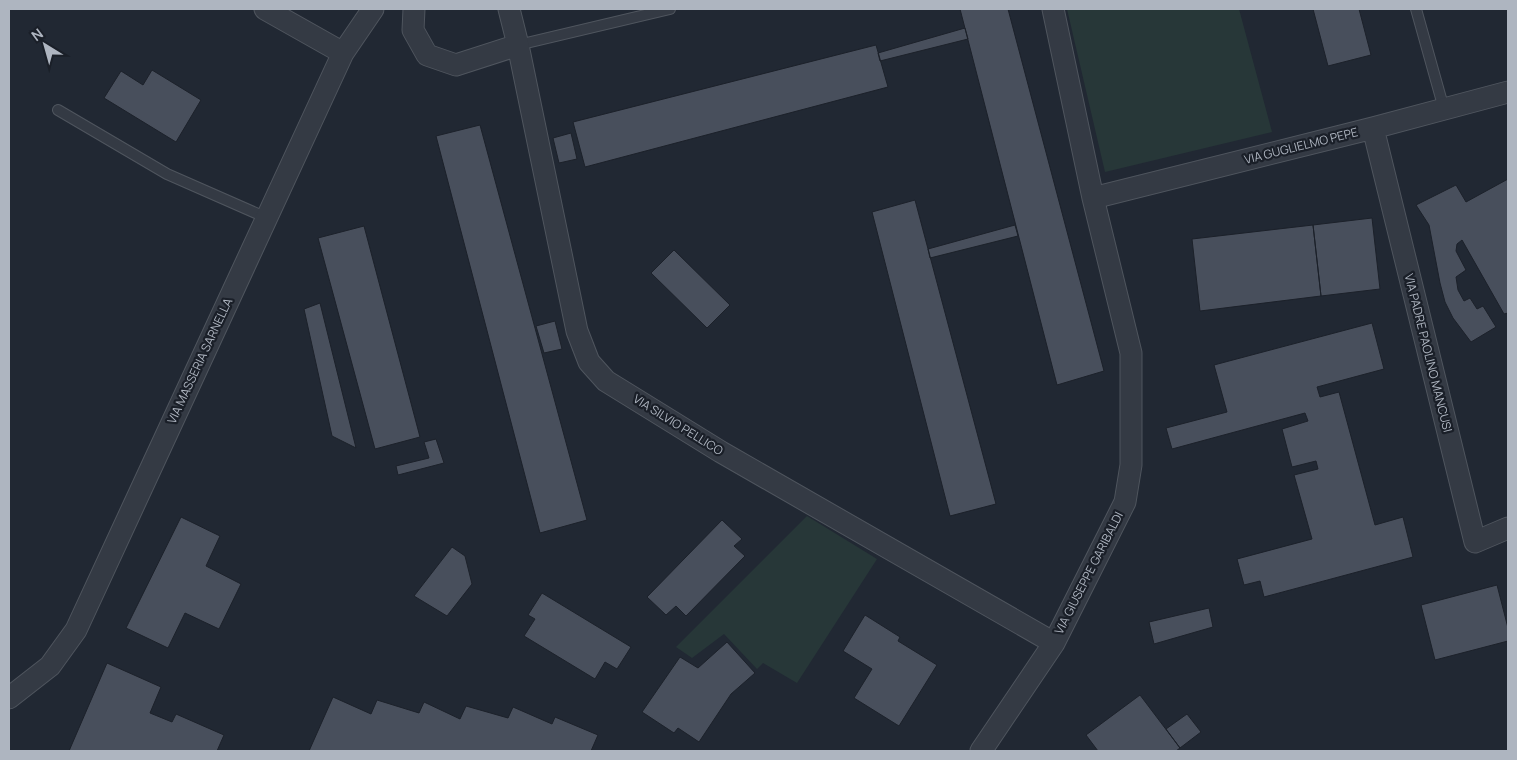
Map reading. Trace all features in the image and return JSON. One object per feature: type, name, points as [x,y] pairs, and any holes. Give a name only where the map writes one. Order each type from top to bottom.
[{"type":"street","points":[[264,9],[343,53]]},
{"type":"street","name":"VIA MASSERIA SARNELLA","points":[[9,698],[50,666],[76,630],[343,53],[373,9]]},
{"type":"street","points":[[414,9],[413,30],[427,55],[456,65],[518,45]]},
{"type":"street","name":"VIA SILVIO PELLICO","points":[[509,9],[577,330],[589,362],[606,381],[721,452],[1054,642]]},
{"type":"street","name":"VIA GIUSEPPE GARIBALDI","points":[[981,751],[1054,642],[1126,502],[1131,464],[1131,353],[1093,198],[1053,9]]},
{"type":"street","name":"VIA GUGLIELMO PEPE","points":[[1093,198],[1508,92]]},
{"type":"street","name":"VIA PADRE PAOLINO MANCUSI","points":[[1373,128],[1475,542],[1508,528]]},
{"type":"lane","points":[[518,45],[670,9]]},
{"type":"lane","points":[[1416,9],[1444,109]]},
{"type":"lane","points":[[58,110],[167,174],[267,218]]},
{"type":"shaded area","points":[[1067,9],[1239,9],[1272,132],[1105,172]]},
{"type":"shaded area","points":[[807,516],[877,559],[797,683],[763,663],[757,669],[724,634],[692,658],[676,647]]},
{"type":"building","points":[[960,9],[1008,9],[1104,371],[1057,385]]},
{"type":"building","points":[[1313,9],[1359,9],[1371,55],[1328,66]]},
{"type":"building","points":[[965,28],[968,39],[880,61],[878,53]]},
{"type":"building","points":[[876,45],[888,87],[585,167],[573,122]]},
{"type":"building","points":[[152,70],[201,100],[176,142],[104,98],[121,71],[143,85]]},
{"type":"building","points":[[480,125],[587,520],[540,533],[436,136]]},
{"type":"building","points":[[571,133],[577,159],[559,163],[553,138]]},
{"type":"building","points":[[1508,179],[1508,313],[1504,314],[1462,240],[1457,244],[1456,251],[1466,270],[1456,277],[1458,290],[1464,301],[1470,298],[1477,309],[1483,306],[1496,327],[1471,342],[1453,318],[1445,302],[1429,225],[1416,205],[1456,185],[1466,202]]},
{"type":"building","points":[[915,200],[996,504],[950,516],[872,212]]},
{"type":"building","points":[[1372,218],[1380,289],[1321,296],[1313,225]]},
{"type":"building","points":[[1015,225],[1018,236],[930,258],[928,249]]},
{"type":"building","points":[[1313,225],[1321,296],[1200,311],[1192,239]]},
{"type":"building","points":[[364,226],[420,437],[375,449],[318,238]]},
{"type":"building","points":[[674,250],[730,305],[707,328],[651,273]]},
{"type":"building","points":[[320,303],[356,448],[332,436],[304,309]]},
{"type":"building","points":[[555,321],[562,349],[544,353],[536,326]]},
{"type":"building","points":[[1372,323],[1384,369],[1317,387],[1320,397],[1339,392],[1375,525],[1403,517],[1413,557],[1264,597],[1260,581],[1244,585],[1237,559],[1312,539],[1294,475],[1318,469],[1316,461],[1292,467],[1282,429],[1308,421],[1305,413],[1172,449],[1166,428],[1227,412],[1214,365]]},
{"type":"building","points":[[436,439],[444,463],[398,475],[396,466],[429,458],[424,442]]},
{"type":"building","points":[[181,517],[220,536],[206,566],[241,584],[219,629],[185,613],[168,648],[126,628]]},
{"type":"building","points":[[722,520],[742,539],[734,546],[745,556],[686,616],[676,606],[666,615],[647,597]]},
{"type":"building","points":[[452,547],[465,556],[472,584],[447,616],[414,596]]},
{"type":"building","points":[[1497,585],[1508,628],[1508,641],[1435,660],[1421,605]]},
{"type":"building","points":[[542,593],[631,647],[617,669],[605,662],[595,679],[524,636],[535,619],[528,615]]},
{"type":"building","points":[[1209,608],[1213,627],[1154,644],[1149,622]]},
{"type":"building","points":[[865,615],[900,637],[898,641],[937,665],[899,726],[854,698],[872,669],[843,651]]},
{"type":"building","points":[[727,642],[755,673],[731,694],[699,742],[678,728],[674,733],[642,712],[680,657],[698,668]]},
{"type":"building","points":[[107,663],[161,687],[150,713],[172,722],[176,714],[224,735],[217,751],[69,751]]},
{"type":"building","points":[[1140,695],[1180,748],[1176,751],[1098,751],[1086,735]]},
{"type":"building","points":[[333,697],[371,714],[377,700],[419,713],[424,702],[460,719],[466,706],[508,718],[513,707],[552,724],[555,717],[598,735],[591,751],[309,751]]},
{"type":"building","points":[[1187,714],[1201,732],[1180,748],[1166,729]]}]
